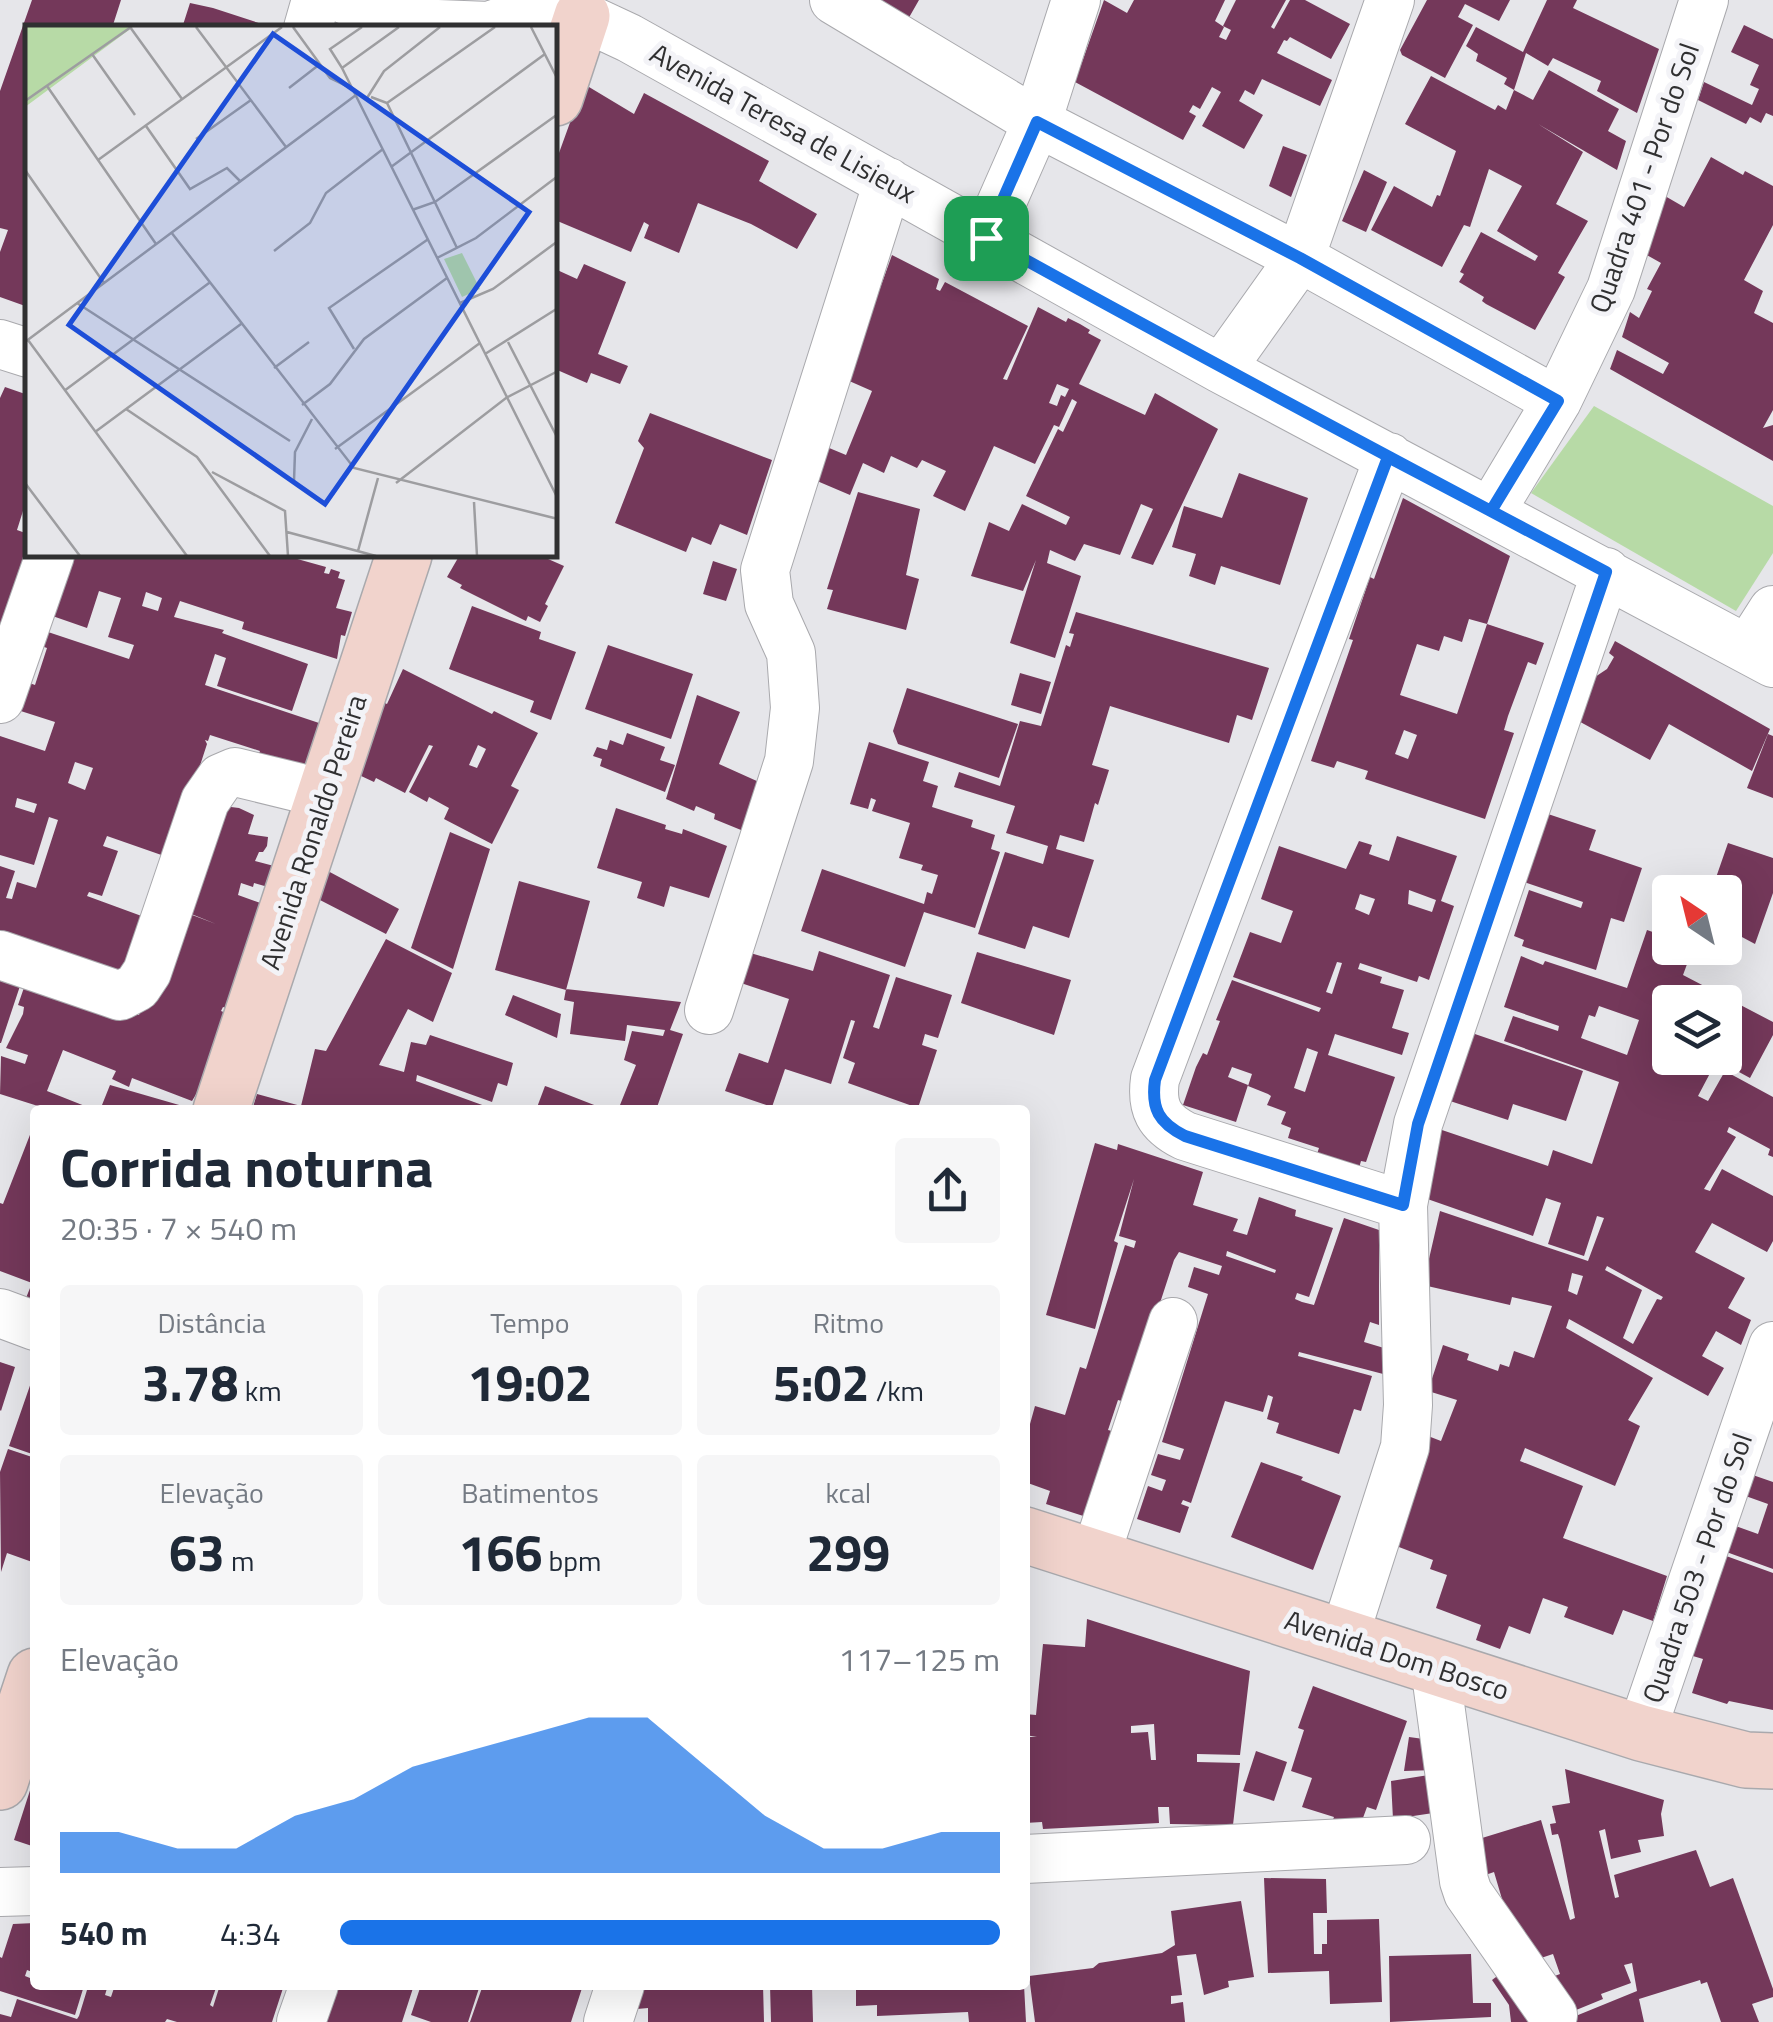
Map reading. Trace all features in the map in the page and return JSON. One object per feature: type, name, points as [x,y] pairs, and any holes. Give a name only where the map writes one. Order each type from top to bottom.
[{"type":"street","points":[[309,25],[316,0]]},
{"type":"street","points":[[346,0],[412,23],[463,25]]},
{"type":"street","points":[[834,0],[1037,122],[1300,258],[1558,401]]},
{"type":"street","points":[[986,238],[1037,122],[1076,0]]},
{"type":"street","points":[[1220,369],[1300,258],[1390,0]]},
{"type":"street","name":"Quadra 401 - Por do Sol","points":[[1491,511],[1558,401],[1611,289],[1704,0]]},
{"type":"street","points":[[492,25],[520,15],[588,9],[558,90]]},
{"type":"street","name":"Avenida Teresa de Lisieux","points":[[588,9],[1220,369],[1606,572],[1765,641]]},
{"type":"street","points":[[708,1010],[790,760],[795,708],[791,652],[769,604],[765,570],[888,182]]},
{"type":"street","points":[[0,344],[25,352]]},
{"type":"street","points":[[1388,457],[1155,1080],[1152,1097],[1161,1120],[1185,1136],[1403,1205]]},
{"type":"street","points":[[0,699],[49,558]]},
{"type":"street","name":"Avenida Ronaldo Pereira","points":[[224,1105],[403,558]]},
{"type":"street","points":[[1344,1638],[1405,1447],[1408,1404],[1403,1205],[1418,1124],[1606,572]]},
{"type":"street","points":[[0,954],[120,996],[137,987],[147,972],[205,802],[221,778],[235,772],[326,794]]},
{"type":"street","points":[[0,1313],[30,1324]]},
{"type":"street","points":[[1094,1557],[1172,1322]]},
{"type":"street","name":"Quadra 503 - Por do Sol","points":[[1641,1733],[1773,1346]]},
{"type":"street","name":"Avenida Dom Bosco","points":[[1030,1536],[1641,1733],[1746,1760],[1773,1761]]},
{"type":"street","points":[[1435,1667],[1468,1893],[1553,2015]]},
{"type":"street","points":[[0,1782],[19,1699]]},
{"type":"street","points":[[1030,1860],[1406,1840]]},
{"type":"street","points":[[0,1892],[30,1891]]},
{"type":"street","points":[[301,2022],[312,1990]]},
{"type":"street","points":[[608,2022],[618,1990]]},
{"type":"green space","points":[[1594,406],[1773,506],[1773,553],[1736,611],[1531,493]]},
{"type":"building","points":[[32,0],[121,0],[113,25],[25,25],[25,306],[0,297],[0,252],[8,230],[0,228],[0,91]]},
{"type":"building","points":[[868,0],[919,0],[907,21]]},
{"type":"building","points":[[1104,0],[1127,13],[1134,0],[1225,0],[1215,21],[1224,27],[1219,37],[1226,40],[1231,30],[1223,26],[1236,0],[1286,0],[1271,27],[1274,29],[1290,0],[1305,0],[1350,24],[1331,59],[1290,37],[1284,40],[1277,53],[1332,80],[1320,106],[1262,79],[1254,95],[1245,90],[1239,101],[1263,115],[1244,149],[1202,126],[1221,92],[1212,87],[1200,109],[1193,105],[1189,112],[1196,116],[1183,140],[1075,82]]},
{"type":"building","points":[[1427,0],[1510,0],[1499,21],[1465,4],[1458,17],[1473,25],[1445,78],[1402,55],[1400,50]]},
{"type":"building","points":[[1547,0],[1577,0],[1573,8],[1659,49],[1637,113],[1597,91],[1601,81],[1553,58],[1548,66],[1526,53],[1514,90],[1504,84],[1507,78],[1476,61],[1478,54],[1466,46],[1476,27],[1523,52]]},
{"type":"building","points":[[190,3],[265,25],[183,25]]},
{"type":"building","points":[[1744,25],[1773,39],[1773,116],[1766,113],[1761,123],[1750,117],[1746,124],[1698,100],[1704,82],[1752,105],[1759,89],[1750,85],[1759,65],[1731,52]]},
{"type":"building","points":[[1549,70],[1619,109],[1608,131],[1626,141],[1617,170],[1538,124],[1583,152],[1556,204],[1588,221],[1558,273],[1565,277],[1535,330],[1486,304],[1482,301],[1484,297],[1459,282],[1464,274],[1460,272],[1481,232],[1535,261],[1538,256],[1497,231],[1522,186],[1489,169],[1470,227],[1464,225],[1442,267],[1371,230],[1394,186],[1432,207],[1437,195],[1440,196],[1456,151],[1405,124],[1431,76],[1495,110],[1498,105],[1506,110],[1514,90],[1533,100]]},
{"type":"building","points":[[584,84],[634,114],[644,93],[769,161],[759,181],[817,214],[797,249],[751,224],[698,203],[679,253],[644,238],[649,225],[644,222],[631,252],[558,221],[558,156]]},
{"type":"building","points":[[1283,146],[1307,155],[1291,197],[1269,186]]},
{"type":"building","points":[[1711,157],[1773,186],[1773,225],[1744,280],[1763,291],[1754,313],[1773,323],[1773,410],[1763,428],[1773,425],[1773,461],[1610,369],[1617,350],[1663,374],[1669,363],[1622,337],[1630,312],[1639,318],[1652,291],[1647,289],[1661,263],[1645,254],[1665,196],[1684,207]]},
{"type":"building","points":[[1364,170],[1387,182],[1366,232],[1342,221]]},
{"type":"building","points":[[892,255],[939,279],[936,289],[940,291],[945,282],[1028,326],[1003,379],[1007,380],[1038,307],[1066,322],[1068,318],[1080,324],[1101,340],[1079,384],[1145,415],[1155,393],[1218,429],[1153,565],[1131,558],[1153,509],[1141,504],[1120,555],[1084,544],[1075,561],[1050,550],[1047,563],[1081,576],[1055,658],[1010,643],[1036,560],[1023,591],[971,576],[989,522],[1009,531],[1022,504],[1066,525],[1070,517],[1026,496],[1058,429],[1063,432],[1077,402],[1072,399],[1059,427],[1054,425],[1035,464],[994,446],[965,511],[933,496],[946,471],[922,460],[917,468],[891,456],[884,473],[863,463],[850,495],[810,478],[822,445],[846,455],[872,391],[847,380]],"holes":[[[1057,384],[1069,389],[1065,397],[1061,395],[1057,406],[1049,403]]]},
{"type":"building","points":[[584,264],[626,282],[598,354],[628,366],[620,384],[591,373],[587,383],[558,370],[558,270],[577,279]]},
{"type":"building","points":[[5,387],[25,394],[25,505],[17,530],[25,533],[27,558],[0,633],[0,398]]},
{"type":"building","points":[[650,413],[772,460],[747,535],[720,524],[711,545],[692,537],[686,552],[615,523],[644,448],[638,441]]},
{"type":"building","points":[[1239,473],[1308,498],[1280,585],[1221,566],[1215,585],[1189,576],[1196,554],[1172,547],[1184,506],[1222,518]]},
{"type":"building","points":[[858,492],[920,509],[906,575],[919,579],[906,630],[827,609],[833,590],[827,589]]},
{"type":"building","points":[[1403,498],[1510,556],[1487,624],[1544,643],[1536,665],[1528,662],[1508,716],[1504,730],[1514,733],[1485,819],[1365,779],[1368,771],[1337,761],[1334,768],[1311,761],[1353,640],[1349,639],[1370,577],[1374,579]],"holes":[[[1469,619],[1487,624],[1457,714],[1400,695],[1417,644],[1439,651],[1444,636],[1462,642]],[[1404,730],[1417,735],[1408,759],[1395,754]]]},
{"type":"building","points":[[64,558],[294,558],[326,567],[324,573],[329,574],[331,569],[340,572],[338,578],[345,580],[336,608],[352,612],[345,636],[341,635],[337,659],[242,629],[244,622],[180,601],[174,617],[224,630],[222,633],[308,664],[292,711],[217,686],[226,658],[215,654],[205,685],[325,725],[307,764],[292,768],[256,760],[260,751],[210,735],[205,740],[207,744],[170,858],[107,836],[103,846],[118,851],[102,896],[89,892],[87,896],[147,918],[125,972],[0,939],[0,866],[15,871],[6,898],[12,899],[17,882],[36,888],[58,820],[49,817],[34,865],[0,855],[0,736],[45,751],[55,722],[2,705],[13,677],[35,685],[47,648],[27,641],[33,627],[129,659],[134,645],[108,637],[121,598],[99,591],[87,628],[41,612]],"holes":[[[146,592],[162,598],[158,611],[142,606]],[[75,762],[93,768],[85,790],[68,783]],[[17,798],[37,804],[34,813],[15,807]]]},
{"type":"building","points":[[458,558],[546,558],[564,566],[540,622],[528,616],[526,621],[460,588],[462,585],[447,577]]},
{"type":"building","points":[[713,561],[737,569],[726,601],[703,594]]},
{"type":"building","points":[[472,606],[541,632],[539,639],[576,652],[551,720],[530,712],[534,701],[449,669]]},
{"type":"building","points":[[1076,612],[1269,668],[1252,720],[1237,715],[1229,743],[1110,706],[1092,765],[1109,770],[1098,805],[1095,803],[1084,842],[1060,835],[1056,849],[1094,860],[1069,938],[1033,926],[1025,949],[978,934],[1005,852],[1043,864],[1048,846],[1006,833],[1015,806],[954,787],[959,772],[1000,786],[1020,721],[1041,726],[1066,645],[1070,647],[1074,634],[1069,633]]},
{"type":"building","points":[[1615,641],[1770,729],[1752,771],[1669,724],[1650,760],[1573,718],[1595,677],[1607,669],[1614,657],[1609,653]]},
{"type":"building","points":[[608,645],[693,674],[671,739],[585,709]]},
{"type":"building","points":[[403,669],[538,733],[511,786],[519,790],[492,844],[444,819],[449,808],[409,792],[433,746],[429,745],[405,793],[376,778],[374,782],[359,775],[381,701],[387,704]],"holes":[[[478,745],[486,749],[477,768],[469,765]]]},
{"type":"building","points":[[1020,673],[1051,682],[1041,714],[1011,705]]},
{"type":"building","points":[[907,688],[1018,724],[999,778],[898,744],[893,731]]},
{"type":"building","points":[[697,695],[740,712],[719,764],[759,782],[741,830],[696,806],[694,811],[666,799]]},
{"type":"building","points":[[627,733],[665,747],[660,760],[675,765],[665,792],[600,766],[602,759],[593,756],[597,747],[607,750],[610,740],[623,745]]},
{"type":"building","points":[[1768,734],[1773,736],[1773,798],[1747,788]]},
{"type":"building","points":[[869,742],[929,762],[923,781],[938,786],[932,807],[973,820],[971,827],[995,835],[991,849],[1000,852],[975,928],[924,912],[905,967],[801,931],[822,869],[924,904],[927,892],[932,894],[938,875],[921,870],[923,865],[899,858],[910,823],[872,811],[876,800],[871,798],[868,809],[850,804]]},
{"type":"building","points":[[223,806],[254,815],[248,834],[268,837],[267,846],[255,861],[274,866],[268,887],[241,883],[238,895],[269,906],[238,1012],[223,1007],[221,1011],[235,1017],[212,1096],[198,1091],[192,1101],[132,1078],[129,1087],[112,1079],[116,1071],[63,1050],[47,1091],[82,1105],[35,1105],[0,1094],[1,1056],[25,1064],[28,1055],[6,1048],[23,1014],[24,1007],[18,1005],[28,976],[139,1015],[179,910],[216,924],[179,909]]},
{"type":"building","points":[[616,808],[666,825],[665,829],[682,834],[683,829],[727,846],[709,898],[670,886],[664,907],[637,898],[642,882],[597,868]]},
{"type":"building","points":[[1548,814],[1596,830],[1589,850],[1642,868],[1624,922],[1611,918],[1596,970],[1522,946],[1524,940],[1514,936],[1529,890],[1581,908],[1583,902],[1524,882]]},
{"type":"building","points":[[450,832],[490,849],[453,969],[411,948]]},
{"type":"building","points":[[1397,836],[1457,856],[1441,901],[1454,906],[1429,980],[1419,976],[1417,982],[1360,963],[1358,969],[1382,977],[1380,983],[1404,990],[1392,1028],[1409,1033],[1402,1055],[1335,1034],[1328,1055],[1395,1077],[1366,1162],[1361,1161],[1359,1168],[1317,1154],[1319,1148],[1288,1138],[1291,1128],[1281,1124],[1286,1112],[1267,1105],[1271,1096],[1248,1086],[1252,1074],[1232,1067],[1228,1077],[1248,1085],[1236,1122],[1183,1105],[1196,1067],[1203,1053],[1207,1055],[1232,980],[1319,1012],[1321,1008],[1233,977],[1250,932],[1281,943],[1293,911],[1261,899],[1279,846],[1346,869],[1359,841],[1372,845],[1369,854],[1389,861]],"holes":[[[1409,890],[1436,900],[1432,912],[1408,904]],[[1360,894],[1375,899],[1369,915],[1355,909]],[[1337,962],[1342,963],[1332,994],[1326,992]],[[1307,1048],[1318,1052],[1305,1092],[1294,1088]]]},
{"type":"building","points":[[1728,843],[1773,858],[1773,893],[1755,944],[1742,937],[1742,875],[1717,875]]},
{"type":"building","points":[[326,870],[399,909],[386,934],[318,899]]},
{"type":"building","points":[[519,881],[590,901],[566,990],[495,970]]},
{"type":"building","points":[[1647,930],[1652,932],[1652,965],[1687,965],[1683,975],[1702,985],[1652,985],[1652,1075],[1709,1075],[1698,1096],[1708,1101],[1723,1075],[1732,1075],[1773,1097],[1773,1157],[1768,1155],[1770,1149],[1729,1127],[1727,1132],[1736,1137],[1704,1189],[1710,1191],[1722,1169],[1773,1196],[1773,1241],[1767,1252],[1712,1223],[1695,1252],[1745,1278],[1728,1308],[1751,1320],[1741,1345],[1716,1331],[1702,1356],[1724,1368],[1708,1396],[1569,1319],[1566,1328],[1653,1378],[1628,1420],[1640,1426],[1615,1486],[1525,1448],[1520,1461],[1583,1486],[1563,1538],[1667,1576],[1653,1621],[1623,1610],[1613,1635],[1564,1617],[1568,1607],[1543,1598],[1530,1634],[1509,1626],[1500,1649],[1476,1640],[1481,1625],[1436,1608],[1447,1575],[1430,1569],[1433,1560],[1391,1544],[1428,1436],[1441,1441],[1457,1400],[1428,1391],[1443,1345],[1469,1354],[1467,1360],[1498,1371],[1500,1364],[1509,1367],[1514,1351],[1534,1358],[1552,1306],[1512,1297],[1510,1305],[1423,1285],[1440,1211],[1588,1261],[1604,1218],[1597,1216],[1584,1256],[1548,1244],[1561,1203],[1546,1198],[1533,1236],[1416,1195],[1439,1129],[1548,1166],[1553,1150],[1592,1164],[1619,1082],[1504,1041],[1513,1016],[1558,1031],[1559,1026],[1504,1007],[1521,956],[1543,965],[1545,961],[1627,988]],"holes":[[[1599,1006],[1639,1020],[1627,1055],[1581,1038],[1589,1015],[1595,1017]],[[1607,1266],[1663,1297],[1657,1299],[1633,1344],[1623,1338],[1642,1290],[1605,1270]],[[1572,1273],[1583,1276],[1577,1295],[1568,1291]]]},
{"type":"building","points":[[386,939],[452,973],[433,1022],[408,1009],[379,1065],[404,1072],[411,1042],[426,1045],[430,1035],[513,1063],[507,1086],[498,1083],[492,1102],[417,1075],[416,1081],[482,1105],[301,1105],[315,1049],[326,1051]]},
{"type":"building","points":[[819,951],[890,975],[873,1027],[879,1029],[896,977],[952,995],[938,1038],[925,1034],[922,1045],[937,1050],[919,1105],[848,1083],[855,1063],[843,1058],[855,1021],[851,1020],[831,1084],[785,1069],[773,1105],[725,1091],[739,1053],[768,1063],[789,999],[738,982],[747,952],[813,971]]},
{"type":"building","points":[[977,952],[1071,980],[1054,1035],[961,1003]]},
{"type":"building","points":[[0,966],[24,974],[1,1043],[0,1043]]},
{"type":"building","points":[[566,989],[681,1002],[670,1030],[683,1034],[658,1105],[620,1105],[636,1065],[624,1060],[632,1031],[663,1036],[665,1030],[627,1025],[625,1041],[570,1034],[574,1002],[564,1000]]},
{"type":"building","points":[[513,995],[561,1014],[557,1038],[505,1015]]},
{"type":"building","points":[[1742,1006],[1773,1022],[1773,1035],[1750,1078],[1742,1074]]},
{"type":"building","points":[[1472,1033],[1583,1071],[1566,1121],[1513,1104],[1508,1120],[1450,1101]]},
{"type":"building","points":[[110,1085],[179,1105],[102,1105]]},
{"type":"building","points":[[545,1086],[594,1105],[538,1105]]},
{"type":"building","points":[[257,1094],[297,1105],[254,1105]]},
{"type":"building","points":[[30,1135],[30,1282],[0,1271],[0,1203],[3,1204]]},
{"type":"building","points":[[1095,1143],[1117,1150],[1118,1144],[1203,1172],[1193,1205],[1238,1219],[1233,1231],[1247,1235],[1259,1197],[1296,1210],[1295,1216],[1333,1228],[1309,1297],[1297,1293],[1295,1299],[1302,1302],[1314,1305],[1344,1218],[1379,1230],[1379,1325],[1370,1322],[1364,1342],[1384,1348],[1387,1375],[1299,1352],[1298,1356],[1372,1376],[1361,1411],[1354,1409],[1339,1454],[1276,1433],[1279,1423],[1267,1419],[1273,1397],[1268,1395],[1263,1412],[1225,1401],[1191,1503],[1183,1500],[1181,1504],[1189,1507],[1180,1533],[1137,1519],[1148,1486],[1162,1491],[1166,1480],[1151,1475],[1158,1454],[1180,1460],[1184,1449],[1162,1442],[1208,1294],[1188,1287],[1194,1267],[1219,1275],[1222,1266],[1179,1252],[1174,1260],[1146,1346],[1143,1407],[1118,1400],[1108,1430],[1127,1435],[1102,1522],[1046,1504],[1050,1491],[1030,1484],[1030,1424],[1035,1406],[1065,1415],[1080,1367],[1086,1369],[1125,1245],[1134,1248],[1136,1241],[1119,1236],[1134,1179],[1114,1241],[1118,1243],[1095,1329],[1046,1315]],"holes":[[[1227,1251],[1276,1270],[1275,1273],[1226,1256]]]},
{"type":"building","points":[[0,1362],[15,1367],[1,1411],[0,1410]]},
{"type":"building","points":[[30,1386],[30,1453],[9,1446]]},
{"type":"building","points":[[8,1449],[30,1456],[30,1561],[7,1553],[1,1572],[0,1472]]},
{"type":"building","points":[[1261,1462],[1341,1496],[1313,1570],[1231,1537]]},
{"type":"building","points":[[1747,1473],[1773,1482],[1773,1569],[1721,1550],[1730,1524],[1758,1534],[1768,1504],[1740,1494]]},
{"type":"building","points":[[1718,1553],[1773,1573],[1773,1710],[1729,1701],[1727,1704],[1692,1693],[1703,1659],[1686,1654]]},
{"type":"building","points":[[1087,1619],[1250,1671],[1240,1755],[1197,1754],[1197,1762],[1240,1763],[1233,1825],[1170,1824],[1169,1807],[1158,1807],[1159,1823],[1043,1829],[1042,1822],[1030,1823],[1030,1737],[1037,1737],[1030,1736],[1030,1714],[1036,1715],[1043,1644],[1085,1647]],"holes":[[[1154,1724],[1156,1760],[1151,1760],[1148,1732],[1131,1733],[1131,1726]]]},
{"type":"building","points":[[1313,1686],[1407,1721],[1376,1810],[1367,1807],[1360,1826],[1332,1822],[1334,1817],[1302,1807],[1312,1778],[1291,1771],[1304,1730],[1298,1728]]},
{"type":"building","points":[[1409,1737],[1431,1740],[1435,1770],[1404,1771]]},
{"type":"building","points":[[1256,1751],[1287,1762],[1274,1801],[1243,1791]]},
{"type":"building","points":[[1565,1769],[1664,1800],[1664,1836],[1638,1840],[1641,1852],[1611,1859],[1605,1829],[1599,1831],[1615,1898],[1619,1897],[1614,1875],[1696,1850],[1710,1887],[1733,1878],[1773,1989],[1773,1997],[1752,2004],[1759,2022],[1721,2022],[1707,1982],[1701,1984],[1700,1980],[1639,1999],[1644,2022],[1561,2022],[1637,1991],[1632,1963],[1624,1965],[1631,1983],[1601,1994],[1603,1999],[1564,2015],[1539,1982],[1560,1974],[1553,1954],[1526,1963],[1494,1872],[1474,1879],[1469,1842],[1541,1820],[1570,1920],[1575,1918],[1560,1840],[1558,1834],[1552,1835],[1550,1824],[1556,1823],[1552,1806],[1570,1803]]},
{"type":"building","points":[[1435,1774],[1440,1812],[1393,1819],[1391,1781]]},
{"type":"building","points":[[30,1790],[30,1845],[14,1840]]},
{"type":"building","points":[[1264,1878],[1326,1879],[1327,1913],[1313,1913],[1314,1954],[1322,1954],[1322,1944],[1327,1944],[1327,1920],[1379,1919],[1382,2002],[1330,2004],[1329,1971],[1268,1973]]},
{"type":"building","points":[[1241,1901],[1254,1977],[1228,1981],[1229,1987],[1204,1995],[1196,1954],[1177,1956],[1182,1995],[1171,1996],[1171,2004],[1183,2002],[1185,2022],[1035,2022],[1030,1976],[1162,1953],[1175,1945],[1171,1911]]},
{"type":"building","points":[[30,1923],[30,1971],[25,1976],[30,1978],[30,1990],[83,1990],[75,2015],[0,1991],[0,1957],[13,1924]]},
{"type":"building","points":[[1471,1954],[1473,2003],[1491,2003],[1491,2017],[1390,2022],[1389,1956]]},
{"type":"building","points":[[1504,1971],[1539,2022],[1511,2022],[1509,2005],[1492,1980]]},
{"type":"building","points":[[87,1990],[106,1990],[105,1995],[111,1997],[113,1990],[215,1990],[210,2005],[213,2007],[218,1990],[282,1990],[272,2022],[0,2022],[0,2014],[11,2017],[17,1999],[77,2019]]},
{"type":"building","points":[[331,1990],[412,1990],[402,2022],[320,2022]]},
{"type":"building","points":[[419,1990],[478,1990],[468,2022],[431,2022],[411,2015]]},
{"type":"building","points":[[481,1990],[581,1990],[571,2022],[470,2022]]},
{"type":"building","points":[[636,1990],[763,1990],[764,2022],[648,2022],[648,2008],[637,2009]]},
{"type":"building","points":[[770,1990],[812,1990],[813,2022],[771,2022]]},
{"type":"building","points":[[856,1990],[1024,1990],[1026,2022],[969,2022],[968,2012],[877,2016],[877,2005],[856,2006]]},
{"type":"route","points":[[986,238],[1037,122],[1300,258],[1558,401],[1491,511],[1388,457],[1155,1080],[1155,1110],[1171,1129],[1403,1205],[1418,1124],[1606,572],[1491,511],[1220,369],[986,238]]}]
